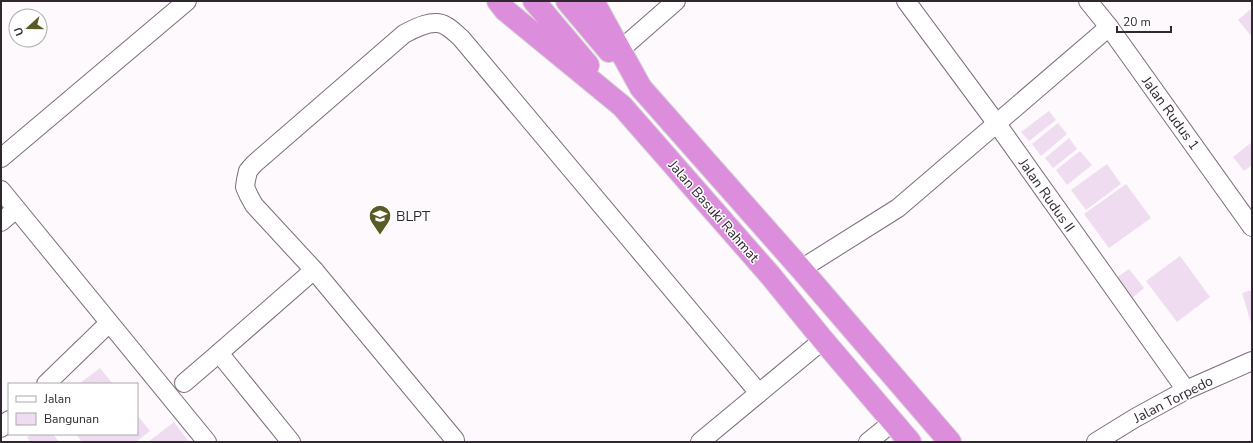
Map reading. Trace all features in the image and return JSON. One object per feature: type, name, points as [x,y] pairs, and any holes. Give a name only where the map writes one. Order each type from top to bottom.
[{"type":"highway","name":"Jalan Basuki Rahmat","points":[[498,1],[505,10],[622,106],[770,275],[910,442]]},
{"type":"highway","points":[[534,1],[622,106]]},
{"type":"highway","points":[[567,1],[641,88]]},
{"type":"highway","name":"Jalan Basuki Rahmat","points":[[593,1],[641,88],[802,269],[950,442]]},
{"type":"street","points":[[1,158],[187,1]]},
{"type":"street","points":[[620,50],[676,1]]},
{"type":"street","name":"Jalan Rudus II","points":[[906,1],[997,124],[1186,390]]},
{"type":"street","name":"Jalan Rudus 1","points":[[1088,1],[1109,27],[1252,227]]},
{"type":"street","points":[[455,440],[314,270],[254,205],[245,187],[248,171],[254,164],[404,34],[422,25],[433,23],[445,25],[461,38],[759,393]]},
{"type":"street","points":[[802,269],[898,208],[1109,27]]},
{"type":"street","points":[[1,190],[109,322],[176,390],[208,442]]},
{"type":"street","points":[[1,222],[16,209]]},
{"type":"street","points":[[176,390],[314,270]]},
{"type":"street","points":[[47,383],[109,322]]},
{"type":"street","points":[[700,442],[823,340]]},
{"type":"street","points":[[219,353],[291,442]]},
{"type":"street","name":"Jalan Torpedo","points":[[1096,442],[1135,418],[1186,390],[1252,361]]},
{"type":"street","points":[[868,442],[893,422]]},
{"type":"street","points":[[1,437],[5,442]]},
{"type":"building","points":[[1252,8],[1252,37],[1238,20]]},
{"type":"building","points":[[1049,111],[1056,120],[1029,141],[1021,132]]},
{"type":"building","points":[[1058,123],[1067,134],[1041,156],[1032,144]]},
{"type":"building","points":[[1069,138],[1077,149],[1053,168],[1045,158]]},
{"type":"building","points":[[1252,142],[1252,165],[1244,171],[1233,157]]},
{"type":"building","points":[[1080,151],[1092,165],[1067,185],[1056,170]]},
{"type":"building","points":[[1107,164],[1121,184],[1086,210],[1071,190]]},
{"type":"building","points":[[1126,184],[1151,218],[1109,248],[1084,214]]},
{"type":"building","points":[[1180,256],[1210,297],[1177,322],[1146,281]]},
{"type":"building","points":[[1129,269],[1144,288],[1131,299],[1116,278]]},
{"type":"building","points":[[1252,290],[1252,326],[1242,293]]},
{"type":"building","points":[[100,368],[112,383],[80,383]]},
{"type":"building","points":[[138,416],[150,431],[136,442],[82,442],[77,435],[138,435]]},
{"type":"building","points":[[174,422],[189,442],[148,442]]},
{"type":"building","points":[[30,435],[54,435],[59,442],[30,442],[27,437]]},
{"type":"place","name":"BLPT","points":[[380,236]]}]
